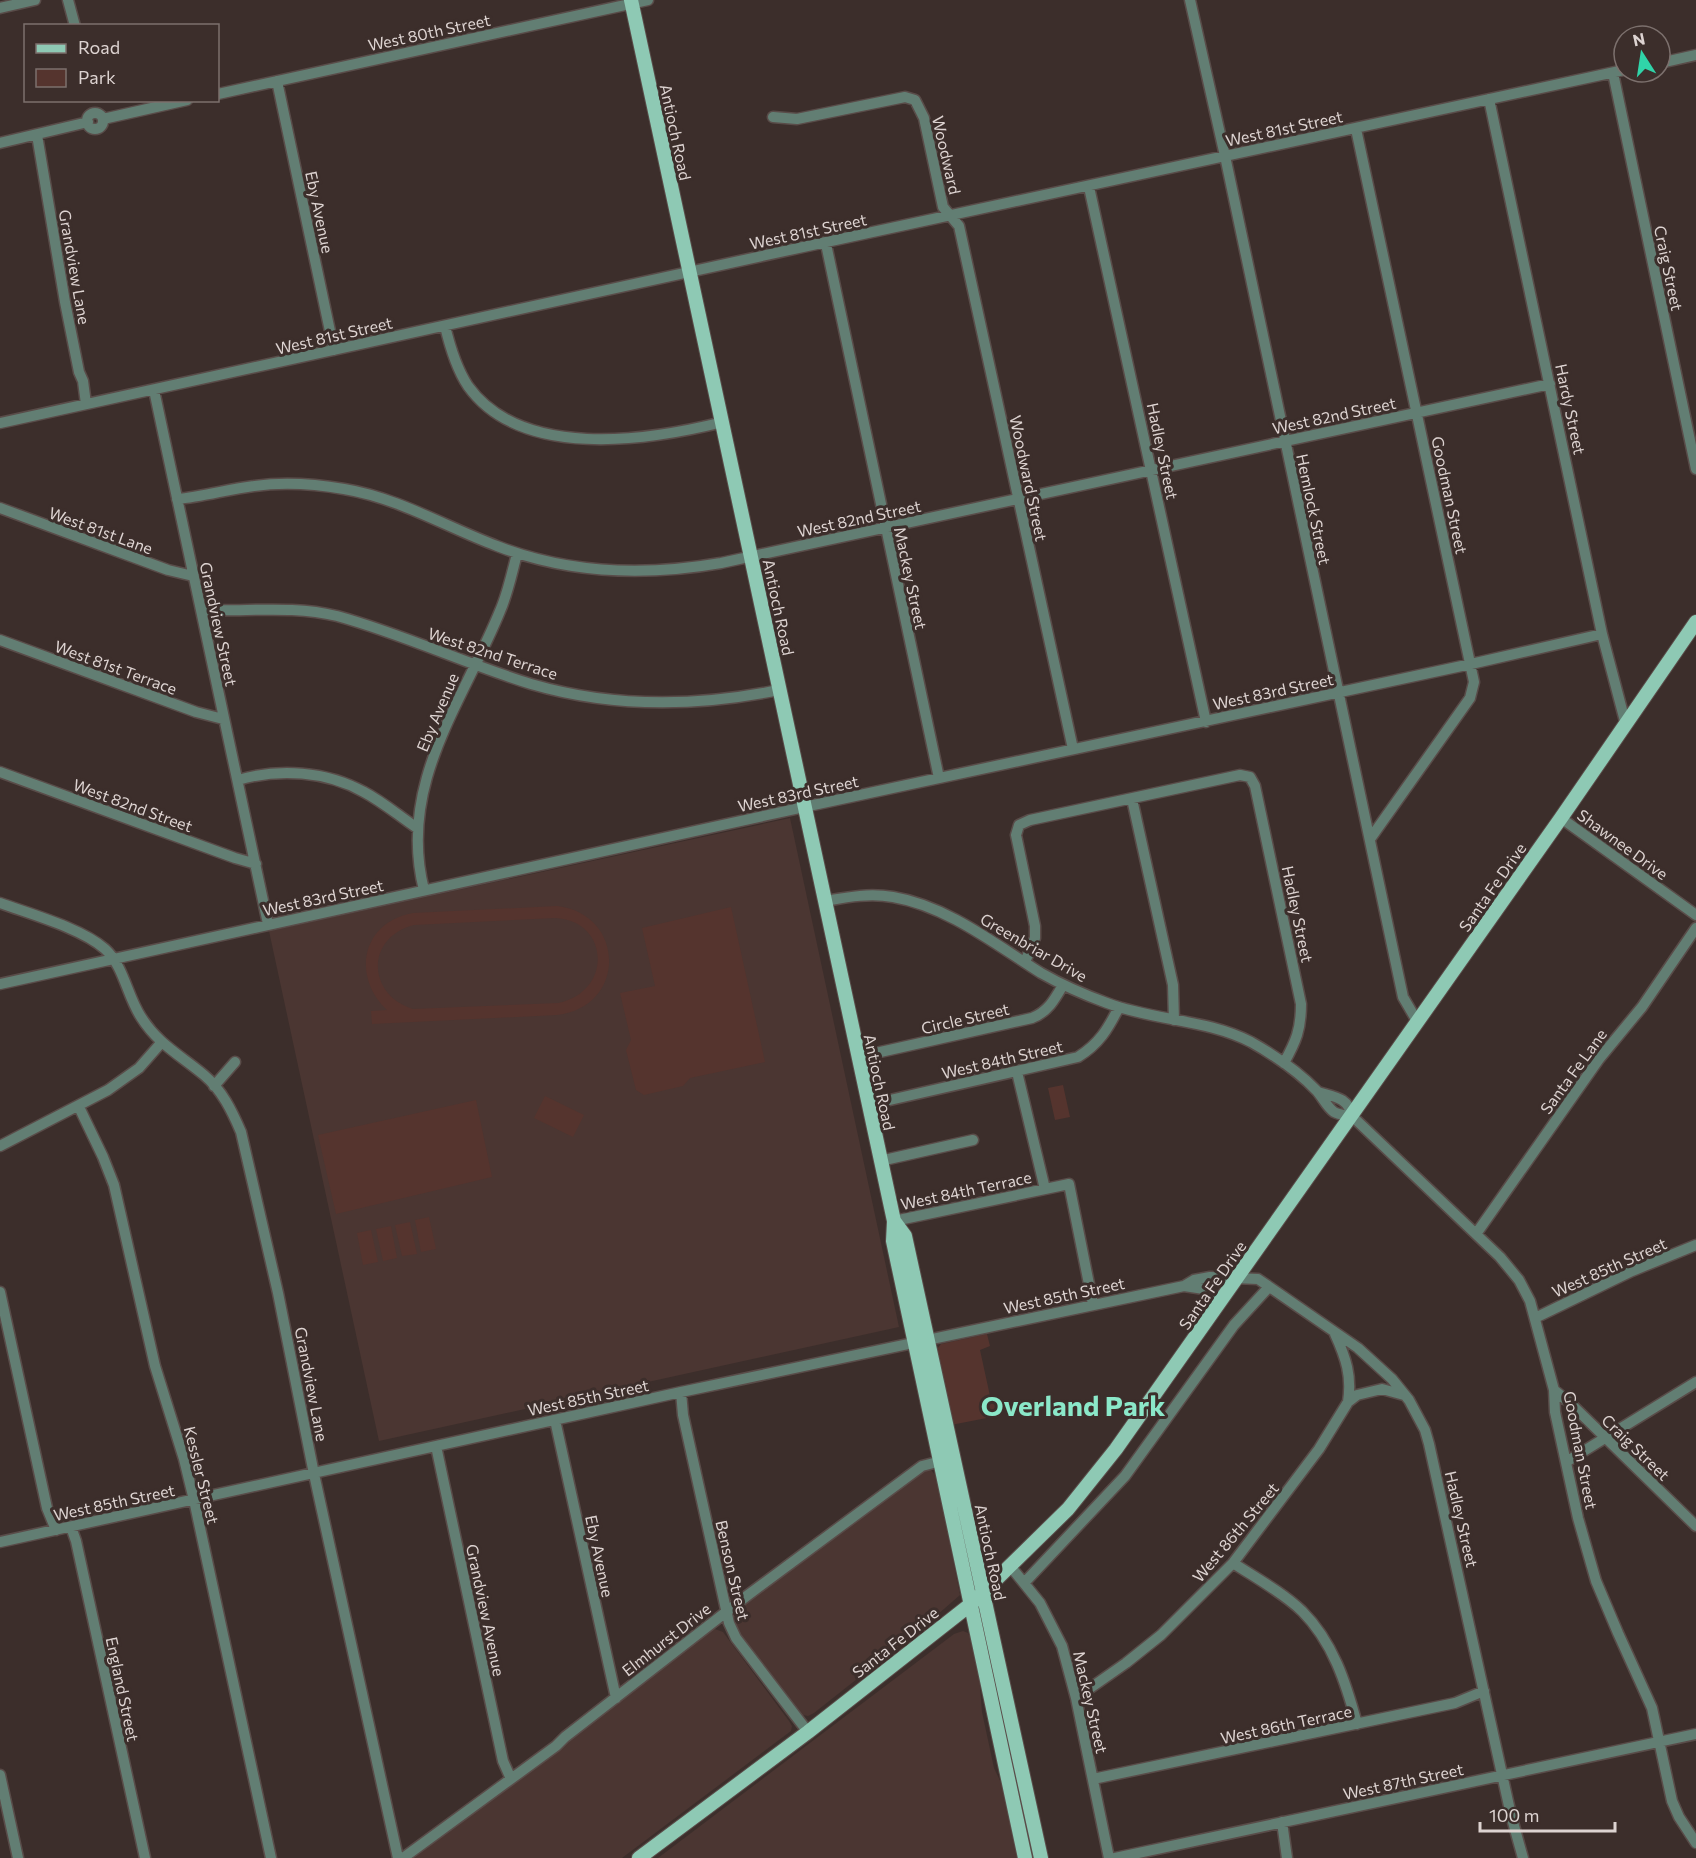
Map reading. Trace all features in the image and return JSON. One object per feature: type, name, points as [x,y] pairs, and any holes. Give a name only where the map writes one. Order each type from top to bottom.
[{"type":"main road","name":"Antioch Road","points":[[631,2],[894,1221],[893,1241],[1025,1858]]},
{"type":"main road","name":"Santa Fe Drive","points":[[639,1858],[808,1732],[971,1604],[1068,1509],[1116,1449],[1352,1116],[1696,622]]},
{"type":"main road","name":"Antioch Road","points":[[894,1221],[905,1236],[1041,1858]]},
{"type":"street","points":[[0,8],[35,0]]},
{"type":"street","points":[[68,0],[74,24]]},
{"type":"street","name":"West 80th Street","points":[[219,94],[648,0]]},
{"type":"street","name":"Hemlock Street","points":[[1190,0],[1403,997],[1417,1021]]},
{"type":"street","points":[[1672,60],[1696,55]]},
{"type":"street","name":"West 81st Street","points":[[0,423],[1612,73]]},
{"type":"street","name":"Eby Avenue","points":[[277,81],[334,350]]},
{"type":"street","name":"Craig Street","points":[[1620,84],[1693,441],[1696,469]]},
{"type":"street","name":"Woodward","points":[[773,117],[797,119],[905,97],[915,100],[924,118],[943,207],[951,216]]},
{"type":"street","name":"Hardy Street","points":[[1489,99],[1602,634],[1626,725]]},
{"type":"street","points":[[91,102],[95,118]]},
{"type":"street","points":[[0,143],[95,118],[177,102]]},
{"type":"street","name":"Goodman Street","points":[[1356,129],[1474,682],[1470,698],[1370,839]]},
{"type":"street","name":"Grandview Lane","points":[[37,135],[65,302],[86,404]]},
{"type":"street","name":"Hadley Street","points":[[1089,187],[1206,722]]},
{"type":"street","name":"Woodward Street","points":[[951,216],[959,226],[1073,749]]},
{"type":"street","name":"Mackey Street","points":[[826,244],[939,778]]},
{"type":"street","points":[[445,326],[458,370],[469,386],[493,411],[524,428],[567,436],[604,439],[663,435],[723,422]]},
{"type":"street","name":"West 82nd Street","points":[[177,499],[254,486],[283,484],[345,489],[410,507],[517,554],[583,568],[658,571],[689,569],[1550,384]]},
{"type":"street","name":"Grandview Street","points":[[154,390],[256,864]]},
{"type":"street","name":"West 81st Lane","points":[[0,508],[168,570],[193,576]]},
{"type":"street","name":"Eby Avenue","points":[[424,890],[418,860],[417,828],[433,760],[459,694],[501,609],[517,554]]},
{"type":"street","name":"West 82nd Terrace","points":[[201,610],[283,609],[337,616],[530,683],[602,699],[650,703],[715,701],[779,690]]},
{"type":"street","name":"West 83rd Street","points":[[0,984],[1602,634]]},
{"type":"street","name":"West 81st Terrace","points":[[0,640],[196,712],[224,719]]},
{"type":"street","name":"West 82nd Street","points":[[0,771],[234,858],[256,864]]},
{"type":"street","points":[[238,780],[284,773],[326,777],[362,790],[417,828]]},
{"type":"street","name":"Hadley Street","points":[[1132,799],[1240,775],[1250,777],[1255,786],[1301,1004],[1301,1023],[1298,1034],[1284,1063]]},
{"type":"street","points":[[1025,962],[1035,938],[1035,926],[1016,835],[1019,825],[1030,820],[1132,799],[1173,985],[1174,1020]]},
{"type":"street","name":"Shawnee Drive","points":[[1561,818],[1696,915]]},
{"type":"street","points":[[256,864],[268,924]]},
{"type":"street","name":"Greenbriar Drive","points":[[825,902],[870,895],[907,900],[925,906],[967,926],[1063,985],[1119,1007],[1227,1032],[1251,1042],[1284,1063],[1318,1092],[1344,1100],[1350,1107],[1352,1116]]},
{"type":"street","points":[[0,903],[84,936],[104,949],[113,959]]},
{"type":"street","name":"Santa Fe Lane","points":[[1476,1234],[1599,1059],[1642,1007],[1696,928]]},
{"type":"street","name":"Grandview Lane","points":[[113,959],[141,1018],[161,1043],[196,1068],[214,1086],[232,1110],[246,1147],[314,1474],[398,1858]]},
{"type":"street","name":"Circle Street","points":[[858,1057],[1032,1018],[1042,1014],[1053,1003],[1063,985]]},
{"type":"street","name":"West 84th Street","points":[[868,1105],[1078,1057],[1102,1038],[1119,1007]]},
{"type":"street","points":[[0,1146],[79,1107],[124,1080],[139,1068],[161,1043]]},
{"type":"street","points":[[214,1086],[235,1062]]},
{"type":"street","points":[[1017,1072],[1045,1189],[1069,1184],[1093,1304]]},
{"type":"street","name":"Kessler Street","points":[[79,1107],[114,1185],[155,1366],[184,1459],[194,1500],[271,1858]]},
{"type":"street","name":"Goodman Street","points":[[1352,1116],[1506,1264],[1519,1280],[1530,1301],[1554,1390],[1555,1412],[1578,1518],[1596,1581],[1652,1708],[1672,1801],[1682,1824],[1696,1843]]},
{"type":"street","points":[[880,1161],[973,1140]]},
{"type":"street","name":"West 84th Terrace","points":[[894,1221],[1045,1189]]},
{"type":"street","name":"West 85th Street","points":[[1534,1318],[1632,1271],[1696,1245]]},
{"type":"street","name":"West 85th Street","points":[[1184,1286],[1194,1280],[1210,1277],[1238,1277]]},
{"type":"street","name":"Hadley Street","points":[[1238,1277],[1258,1279],[1358,1348],[1376,1363],[1405,1395],[1414,1409],[1429,1444],[1502,1775],[1523,1858]]},
{"type":"street","name":"West 85th Street","points":[[0,1542],[681,1392],[1184,1286],[1204,1289],[1221,1301]]},
{"type":"street","points":[[1025,1582],[1125,1476],[1234,1325],[1269,1287]]},
{"type":"street","points":[[0,1294],[47,1508],[56,1530]]},
{"type":"street","points":[[1335,1334],[1347,1359],[1350,1373],[1348,1402]]},
{"type":"street","points":[[1566,1462],[1696,1382]]},
{"type":"street","points":[[1348,1402],[1357,1395],[1382,1389],[1405,1395]]},
{"type":"street","name":"Craig Street","points":[[1554,1390],[1570,1402],[1696,1525]]},
{"type":"street","name":"Benson Street","points":[[681,1392],[683,1415],[729,1623],[736,1638],[808,1732]]},
{"type":"street","name":"West 86th Street","points":[[1076,1698],[1126,1664],[1161,1635],[1233,1563],[1306,1468],[1348,1402]]},
{"type":"street","name":"Eby Avenue","points":[[555,1420],[616,1698]]},
{"type":"street","name":"Grandview Avenue","points":[[435,1446],[503,1761],[510,1779]]},
{"type":"street","name":"Elmhurst Drive","points":[[403,1858],[556,1746],[727,1612],[922,1466],[954,1458]]},
{"type":"street","name":"England Street","points":[[70,1527],[76,1540],[145,1858]]},
{"type":"street","points":[[1233,1563],[1289,1600],[1318,1630],[1340,1670],[1357,1724]]},
{"type":"street","name":"Mackey Street","points":[[1011,1567],[1040,1603],[1062,1646],[1094,1779],[1109,1858]]},
{"type":"street","name":"West 86th Terrace","points":[[1094,1779],[1455,1703],[1484,1691]]},
{"type":"street","name":"West 87th Street","points":[[1115,1858],[1161,1853],[1282,1822],[1696,1734]]},
{"type":"street","points":[[0,1775],[18,1858]]},
{"type":"street","points":[[1282,1822],[1287,1858]]},
{"type":"shaded area","points":[[790,818],[899,1327],[379,1441],[269,931]]},
{"type":"shaded area","points":[[931,1470],[937,1477],[960,1595],[814,1713],[808,1716],[803,1715],[733,1624],[732,1614],[920,1472]]},
{"type":"shaded area","points":[[715,1629],[723,1632],[789,1721],[792,1726],[791,1731],[622,1858],[414,1858],[649,1679],[707,1630]]},
{"type":"shaded area","points":[[963,1631],[968,1633],[973,1642],[979,1674],[982,1712],[994,1768],[1004,1789],[1018,1858],[658,1858],[954,1634]]},
{"type":"green space","points":[[557,906],[580,913],[596,925],[606,942],[609,960],[606,979],[596,996],[580,1008],[557,1015],[372,1024],[371,1011],[387,1010],[369,982],[366,967],[367,952],[382,927],[396,918],[413,913]],"holes":[[[555,918],[573,922],[586,930],[594,943],[598,957],[596,971],[589,985],[576,996],[558,1003],[413,1009],[398,1002],[387,991],[380,979],[378,966],[380,953],[387,941],[398,931],[414,925]]]},
{"type":"green space","points":[[731,907],[765,1062],[690,1078],[683,1086],[644,1095],[636,1090],[626,1050],[631,1040],[620,993],[655,986],[642,928]]},
{"type":"green space","points":[[1063,1085],[1070,1117],[1055,1120],[1048,1088]]},
{"type":"green space","points":[[545,1096],[584,1115],[573,1137],[534,1118]]},
{"type":"green space","points":[[476,1100],[492,1177],[336,1214],[318,1135]]},
{"type":"green space","points":[[429,1217],[436,1249],[421,1252],[415,1220]]},
{"type":"green space","points":[[410,1222],[417,1254],[402,1256],[395,1225]]},
{"type":"green space","points":[[391,1226],[397,1258],[383,1261],[376,1229]]},
{"type":"green space","points":[[371,1230],[378,1262],[363,1265],[357,1233]]},
{"type":"green space","points":[[987,1334],[990,1346],[980,1350],[990,1396],[998,1396],[1002,1415],[951,1425],[937,1349],[941,1344]]},
{"type":"district","name":"Overland Park","points":[[1073,1405]]}]
